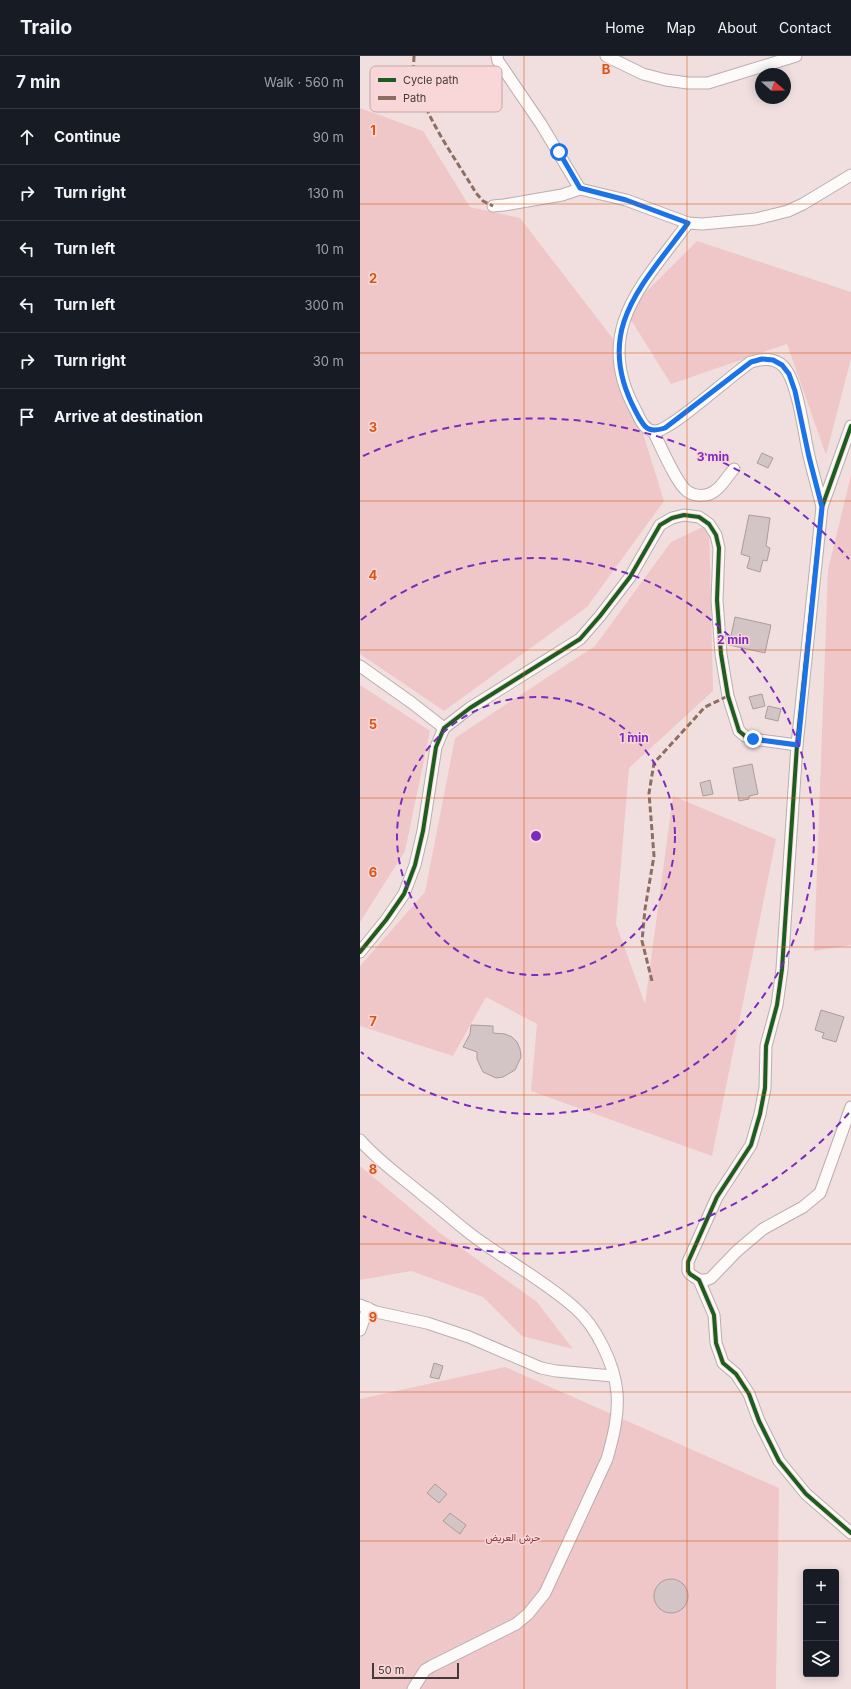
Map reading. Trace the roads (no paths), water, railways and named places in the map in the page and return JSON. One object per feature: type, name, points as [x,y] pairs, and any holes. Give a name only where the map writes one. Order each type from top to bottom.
[{"type":"street","points":[[498,56],[498,61],[501,66]]},
{"type":"street","points":[[606,56],[643,74],[666,80],[688,83],[708,83],[796,56]]},
{"type":"street","points":[[502,67],[541,124],[580,188]]},
{"type":"street","points":[[493,206],[562,195],[580,188],[626,200],[688,223],[702,224],[756,219],[782,213],[803,204],[851,174]]},
{"type":"street","points":[[688,223],[635,296],[626,312],[618,346],[618,364],[630,400],[643,425],[649,430],[653,431],[665,428],[673,423],[751,362],[762,359],[773,360],[782,365],[789,374],[795,391],[809,457],[822,507]]},
{"type":"street","points":[[851,426],[822,507],[798,745],[782,969],[777,1005],[766,1046],[765,1088],[751,1144],[717,1197],[688,1262],[688,1271],[699,1280],[714,1315],[716,1343],[723,1363],[736,1374],[749,1394],[759,1421],[779,1461],[806,1494],[851,1533]]},
{"type":"street","points":[[653,431],[680,482],[686,490],[696,495],[706,495],[716,491],[734,469]]},
{"type":"street","points":[[360,952],[386,920],[404,894],[415,865],[423,831],[436,747],[444,728],[465,711],[580,640],[630,577],[660,525],[672,518],[684,515],[700,518],[709,524],[716,535],[719,548],[717,600],[721,654],[728,696],[739,731],[745,736],[753,739],[798,745]]},
{"type":"street","points":[[360,666],[444,728]]},
{"type":"street","points":[[699,1280],[711,1278],[737,1251],[764,1229],[803,1207],[820,1193],[851,1106]]},
{"type":"street","points":[[360,1140],[379,1159],[481,1242],[548,1286],[576,1309],[592,1327],[609,1362],[617,1393],[613,1436],[607,1459],[545,1593],[528,1614],[516,1624],[425,1670],[412,1689]]},
{"type":"street","points":[[360,1330],[364,1307],[376,1312],[427,1323],[469,1337],[541,1368],[556,1371],[613,1376]]},
{"type":"park label","name":"حرش العريض","points":[[513,1537]]}]
